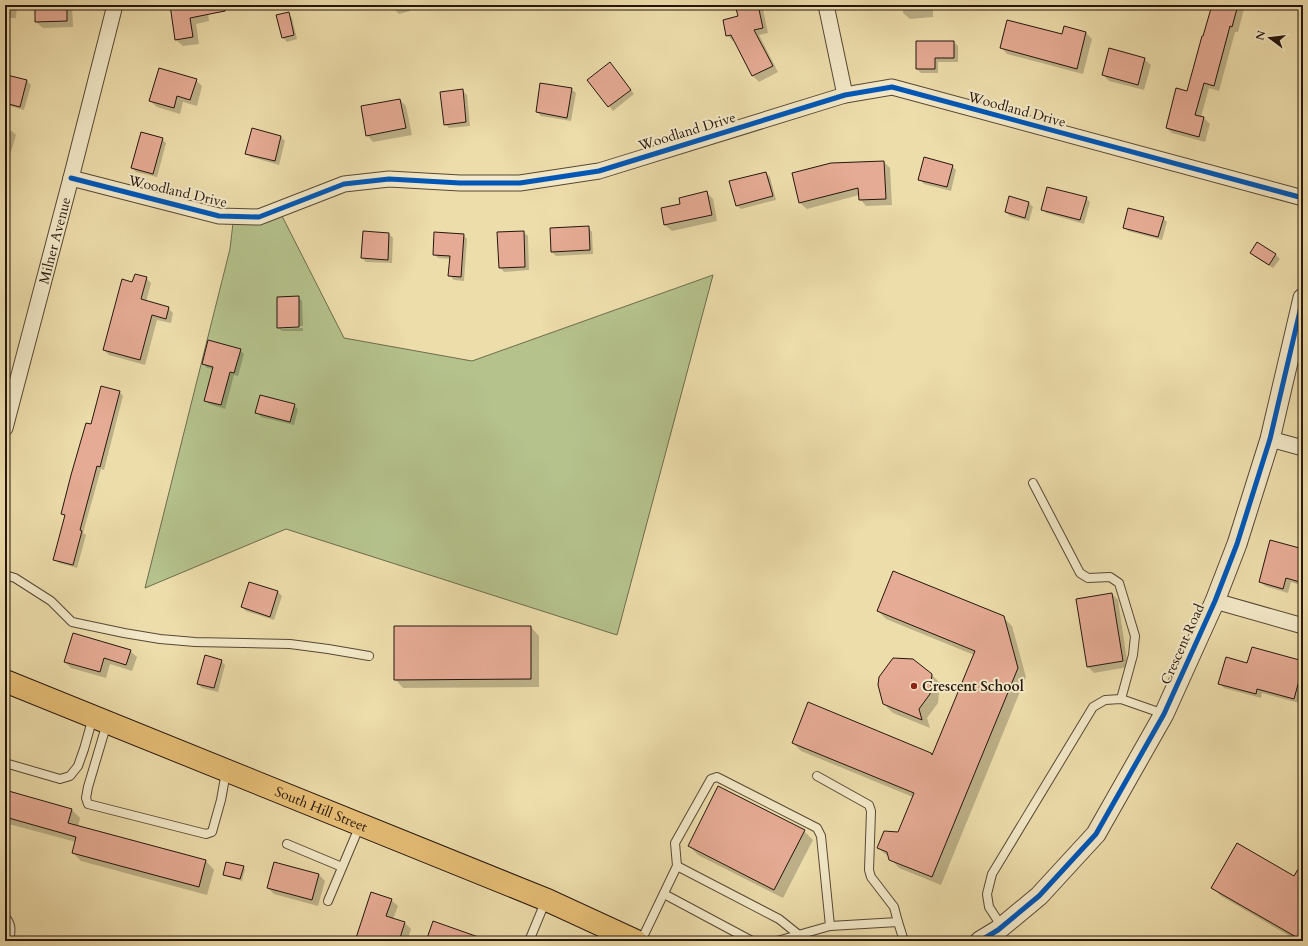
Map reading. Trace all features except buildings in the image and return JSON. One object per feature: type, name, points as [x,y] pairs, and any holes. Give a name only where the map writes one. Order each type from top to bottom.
[{"type":"main road","name":"South Hill Street","points":[[5,681],[547,900],[636,941]]},
{"type":"street","name":"Milner Avenue","points":[[5,428],[115,5]]},
{"type":"street","points":[[826,5],[846,95]]},
{"type":"street","name":"Woodland Drive","points":[[71,178],[219,216],[258,216],[344,184],[389,179],[460,183],[520,183],[599,171],[846,95],[892,87],[1303,198]]},
{"type":"street","name":"Crescent Road","points":[[980,941],[1002,926],[1039,896],[1096,834],[1164,714],[1215,600],[1237,544],[1270,439],[1303,298]]},
{"type":"street","points":[[1270,439],[1303,448]]},
{"type":"street","points":[[1215,600],[1303,626]]},
{"type":"lane","points":[[1033,483],[1080,573],[1088,578],[1110,576],[1119,582],[1135,636],[1133,655],[1121,699]]},
{"type":"lane","points":[[5,575],[15,578],[51,601],[72,622],[124,633],[160,638],[195,642],[290,644],[369,656]]},
{"type":"lane","points":[[1002,926],[989,907],[987,894],[992,874],[1093,707],[1105,700],[1121,699],[1164,714]]},
{"type":"lane","points":[[5,763],[60,779],[70,776],[78,766],[84,749],[100,719]]},
{"type":"lane","points":[[100,719],[86,798],[88,804],[206,834],[212,832],[221,800],[227,770]]},
{"type":"lane","points":[[817,776],[869,805],[871,811],[869,870],[871,877],[894,907],[904,941]]},
{"type":"lane","points":[[641,941],[677,866],[675,843],[711,779],[717,777],[817,828],[821,836],[830,926]]},
{"type":"lane","points":[[328,901],[360,824]]},
{"type":"lane","points":[[287,844],[342,867]]},
{"type":"lane","points":[[677,866],[779,919],[799,935]]},
{"type":"lane","points":[[664,894],[752,941]]},
{"type":"lane","points":[[529,941],[547,900]]},
{"type":"lane","points":[[5,917],[10,923],[11,932],[9,941]]},
{"type":"lane","points":[[777,941],[830,926],[898,922]]},
{"type":"green space","points":[[281,214],[344,338],[472,361],[713,275],[617,635],[286,529],[145,588],[230,249],[233,223]]},
{"type":"cycle path","points":[[71,178],[219,216],[259,217],[344,184],[389,179],[460,183],[520,183],[599,171],[845,95],[892,87],[1303,198]]},
{"type":"cycle path","points":[[980,941],[998,930],[1039,896],[1096,834],[1164,714],[1215,601],[1237,544],[1270,439],[1303,298]]},
{"type":"place","name":"Crescent School","points":[[914,686]]}]
